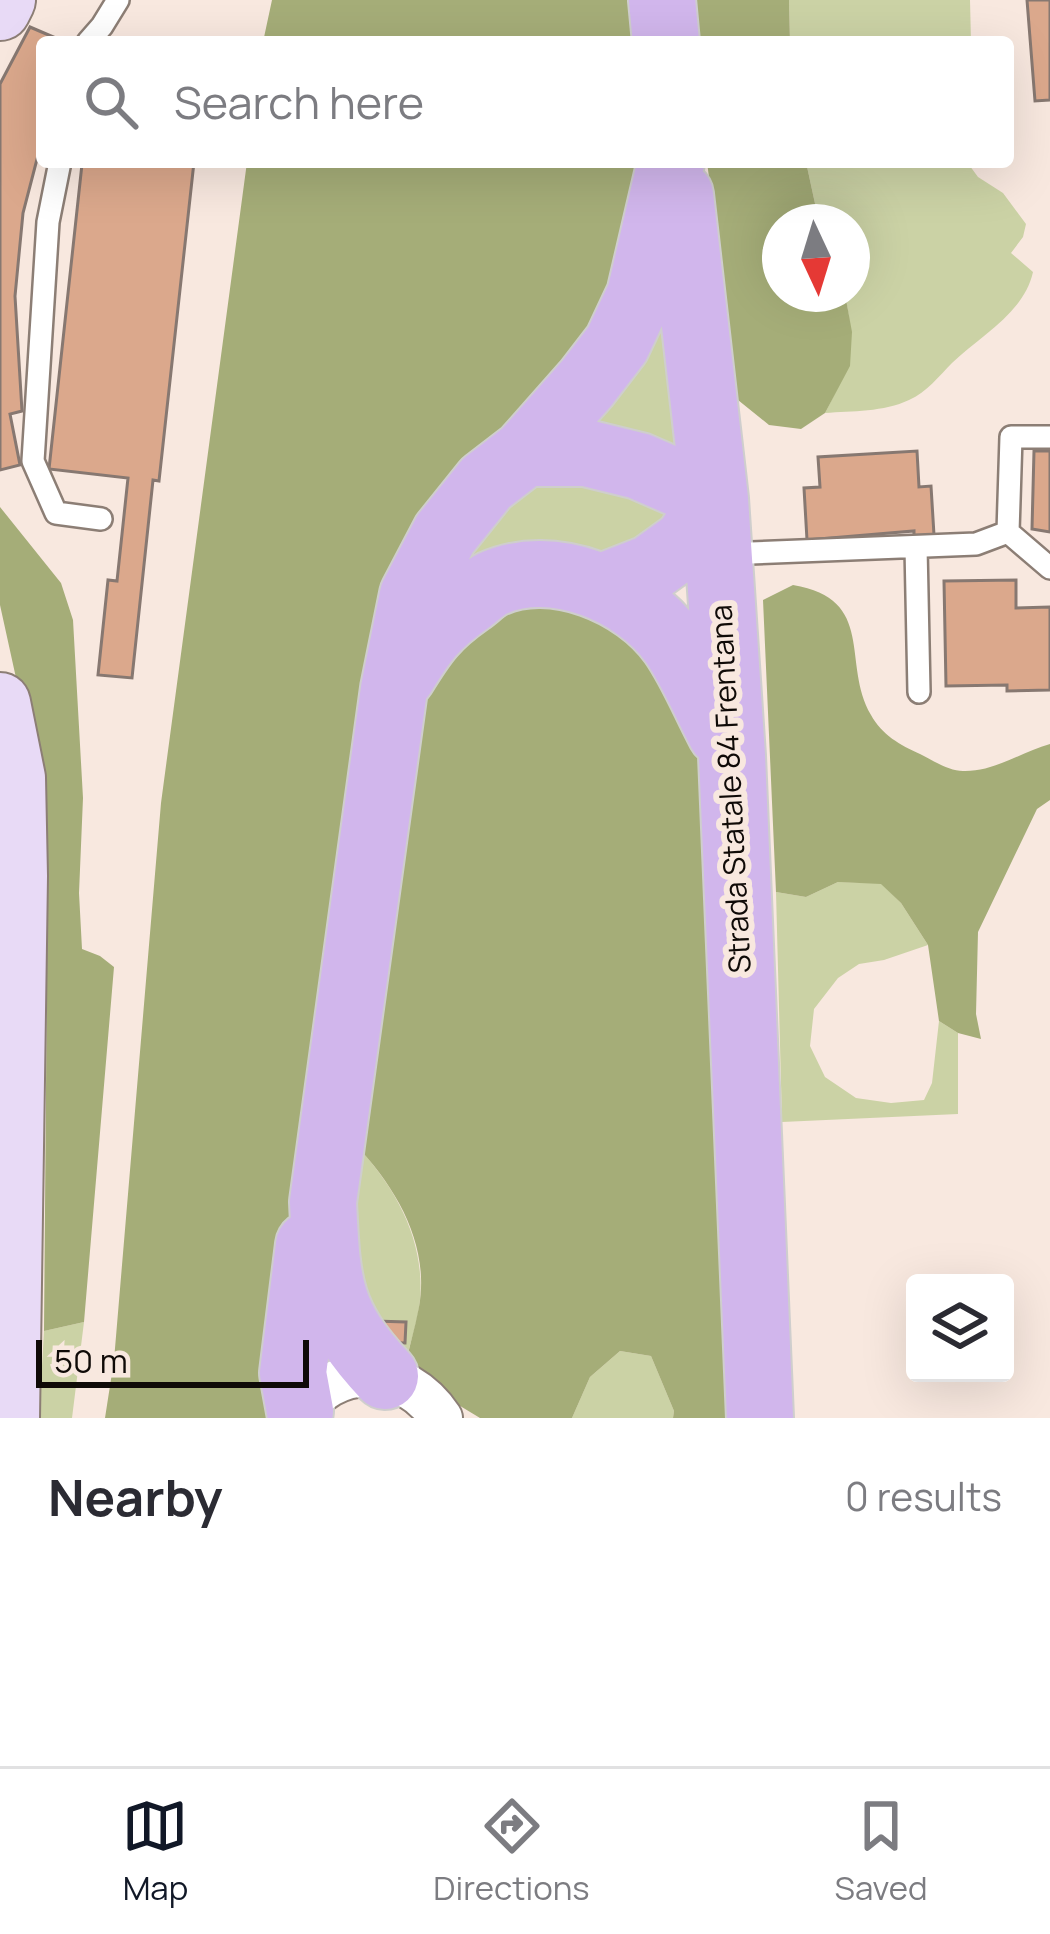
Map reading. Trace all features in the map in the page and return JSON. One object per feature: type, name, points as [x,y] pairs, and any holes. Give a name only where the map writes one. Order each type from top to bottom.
[{"type":"main road","points":[[0,10],[5,0]]},
{"type":"main road","points":[[662,0],[665,36]]},
{"type":"main road","points":[[428,1403],[358,1347],[337,1309],[326,1271],[323,1202],[394,689],[413,595],[445,534],[486,483],[525,453],[617,344],[640,295],[672,168]]},
{"type":"main road","name":"Strada Statale 84 Frentana","points":[[674,168],[716,527],[732,756],[760,1418]]},
{"type":"main road","points":[[525,453],[586,453],[639,466],[716,527],[652,568],[605,586]]},
{"type":"main road","points":[[394,689],[439,622],[492,584],[554,575],[605,586],[645,612],[672,642],[732,756]]},
{"type":"main road","points":[[0,703],[15,778],[17,876],[9,1418]]},
{"type":"main road","points":[[298,1415],[292,1373],[310,1235],[323,1202]]},
{"type":"street","points":[[298,1415],[328,1385],[366,1375],[428,1403]]},
{"type":"lane","points":[[93,36],[118,0]]},
{"type":"lane","points":[[59,168],[48,222],[33,461],[56,514],[100,519]]},
{"type":"lane","points":[[1008,532],[1011,437],[1050,437]]},
{"type":"lane","points":[[716,527],[916,547],[976,544],[1008,532]]},
{"type":"lane","points":[[1008,532],[1050,568]]},
{"type":"lane","points":[[916,547],[919,692]]},
{"type":"green space","points":[[272,0],[643,0],[646,36],[264,36]]},
{"type":"green space","points":[[686,0],[789,0],[790,36],[690,36]]},
{"type":"green space","points":[[789,0],[970,0],[971,36],[790,36]]},
{"type":"green space","points":[[246,168],[650,168],[639,280],[417,569],[282,1418],[105,1418],[114,1360],[161,803]]},
{"type":"green space","points":[[708,168],[807,168],[815,204],[762,204],[762,312],[848,312],[850,366],[825,413],[801,429],[769,425],[738,400]]},
{"type":"green space","points":[[807,168],[971,168],[1003,193],[1026,224],[1011,253],[1033,272],[1021,300],[909,400],[879,409],[825,413],[849,356],[848,312],[870,312],[870,204],[815,204]]},
{"type":"green space","points":[[665,279],[680,469],[574,430]]},
{"type":"green space","points":[[541,478],[659,501],[680,534],[427,602],[469,528]]},
{"type":"green space","points":[[0,507],[61,583],[73,620],[83,798],[82,949],[114,967],[84,1322],[44,1331],[44,868],[36,769],[0,605]]},
{"type":"green space","points":[[793,585],[819,592],[847,619],[862,695],[875,722],[899,743],[963,771],[997,765],[1050,744],[1050,800],[1037,809],[978,932],[976,1014],[981,1039],[939,1021],[928,945],[901,903],[881,884],[838,882],[806,897],[776,892],[763,600]]},
{"type":"green space","points":[[553,598],[615,610],[698,724],[749,1418],[673,1418],[651,1356],[620,1351],[590,1377],[572,1418],[480,1418],[404,1372],[419,1307],[420,1262],[397,1199],[356,1145],[425,676],[498,607]]},
{"type":"green space","points":[[838,882],[881,883],[901,903],[928,945],[859,964],[838,978],[814,1009],[810,1046],[825,1077],[856,1098],[891,1103],[924,1100],[932,1083],[939,1021],[958,1033],[958,1114],[782,1122],[776,892],[806,897]]},
{"type":"green space","points":[[356,1145],[395,1197],[418,1257],[420,1300],[405,1366],[360,1332],[345,1216]]},
{"type":"green space","points":[[84,1322],[72,1418],[39,1418],[44,1331]]},
{"type":"green space","points":[[620,1351],[651,1356],[673,1418],[572,1418],[590,1377]]},
{"type":"building","points":[[1027,0],[1050,0],[1050,100],[1035,101]]},
{"type":"building","points":[[30,27],[51,36],[36,36],[36,163],[23,213],[15,296],[22,411],[10,414],[20,465],[0,470],[0,84]]},
{"type":"building","points":[[82,168],[193,168],[132,678],[98,675],[108,580],[117,581],[128,478],[49,469]]},
{"type":"building","points":[[917,451],[919,487],[931,486],[934,535],[914,536],[914,531],[807,540],[804,488],[820,487],[818,457]]},
{"type":"building","points":[[1034,451],[1050,451],[1050,532],[1032,529]]},
{"type":"building","points":[[1016,580],[1016,608],[1050,607],[1050,690],[946,686],[944,581]]},
{"type":"building","points":[[374,1321],[406,1322],[405,1343],[373,1342]]}]
